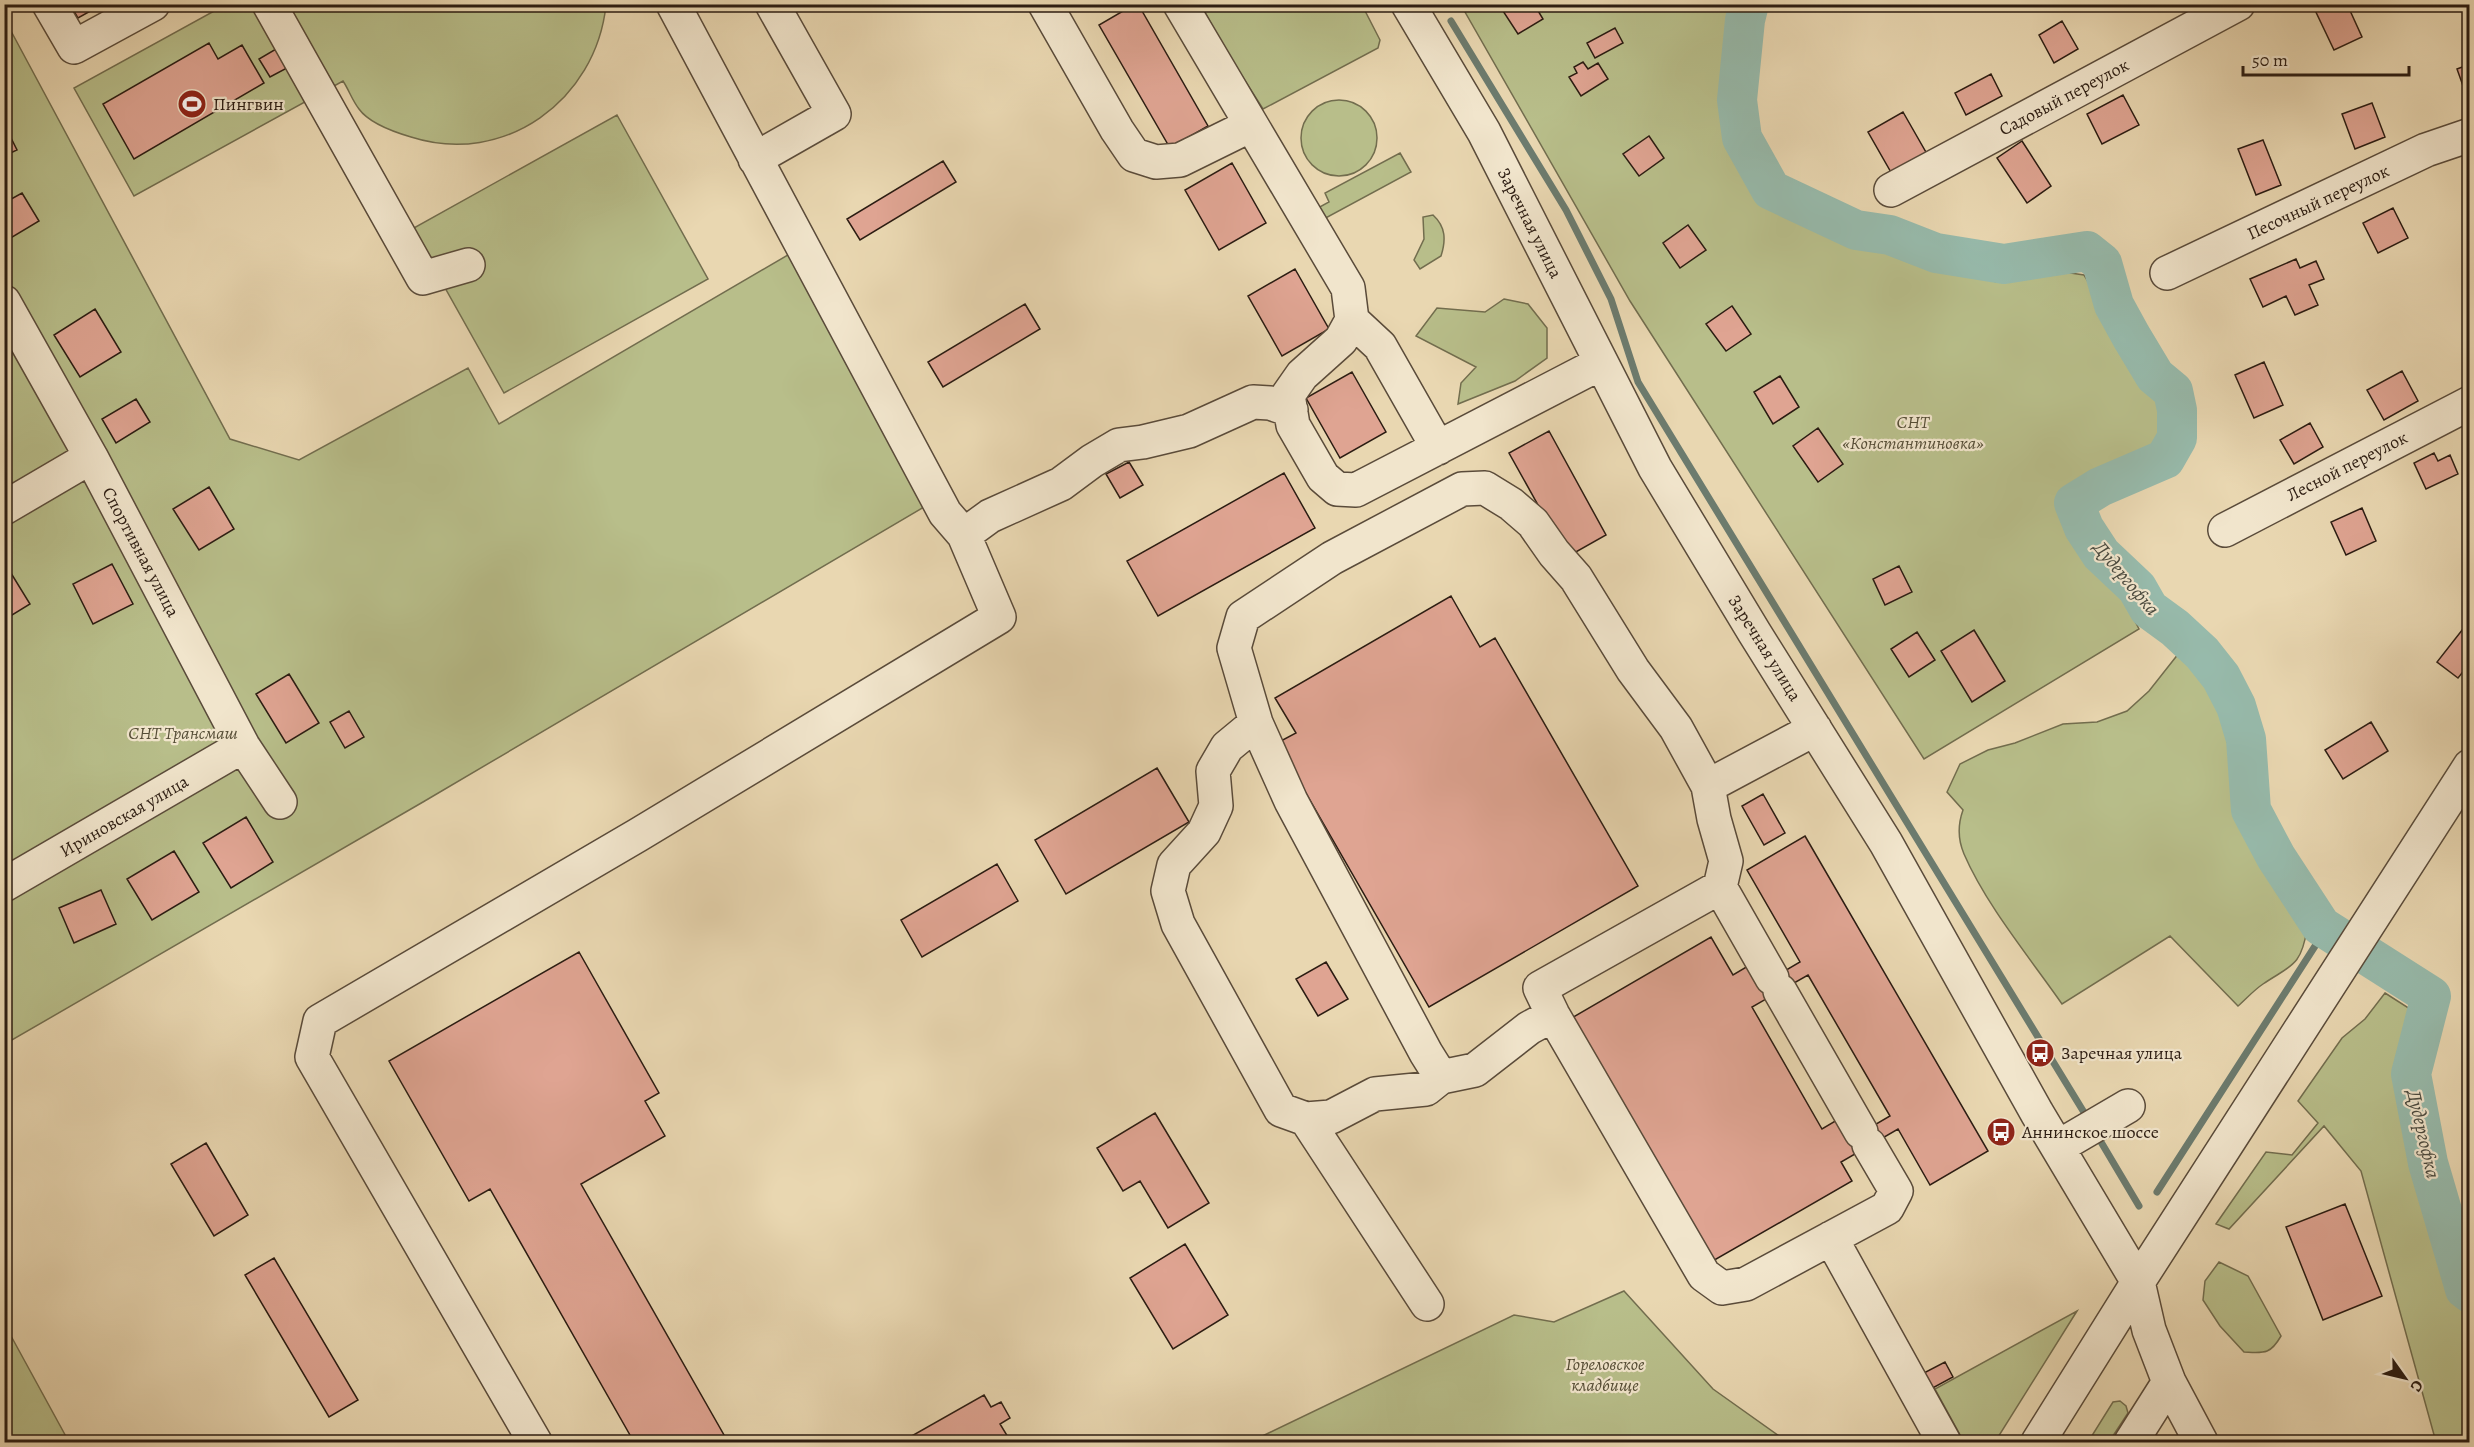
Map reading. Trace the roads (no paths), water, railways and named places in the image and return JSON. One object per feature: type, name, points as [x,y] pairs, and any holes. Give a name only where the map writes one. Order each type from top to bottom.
[{"type":"street","points":[[49,4],[74,47],[153,4]]},
{"type":"street","points":[[269,4],[423,278],[468,265]]},
{"type":"street","points":[[535,1443],[312,1057],[320,1021],[638,835],[999,617],[964,535],[945,513],[673,4]]},
{"type":"street","points":[[755,159],[834,114],[772,4]]},
{"type":"street","points":[[1045,4],[1117,130],[1134,155],[1156,162],[1180,160],[1251,125]]},
{"type":"street","points":[[1180,4],[1348,288],[1352,320],[1341,340],[1302,375],[1288,396],[1293,425],[1323,477],[1337,489],[1356,490],[1601,363]]},
{"type":"street","name":"Садовый переулок","points":[[1891,190],[2238,4]]},
{"type":"street","name":"Заречная улица","points":[[1416,7],[1484,132],[1655,468],[1886,843],[2058,1147],[2138,1282],[2149,1330],[2169,1382],[2201,1443]]},
{"type":"street","name":"Песочный переулок","points":[[2167,273],[2426,150],[2469,135]]},
{"type":"street","name":"Спортивная улица","points":[[4,302],[91,457],[243,746],[280,802]]},
{"type":"street","points":[[1352,320],[1380,346],[1438,448]]},
{"type":"street","points":[[964,535],[990,516],[1060,484],[1092,460],[1119,444],[1143,442],[1189,431],[1253,402],[1270,403],[1291,410]]},
{"type":"street","name":"Лесной переулок","points":[[2225,530],[2469,403]]},
{"type":"street","points":[[4,508],[91,457]]},
{"type":"street","points":[[1441,1077],[1291,801],[1256,723],[1234,648],[1243,617],[1332,558],[1462,489],[1485,488],[1511,504],[1533,524],[1576,578],[1634,670],[1676,728],[1707,786],[1726,861],[1720,887],[1896,1191],[1887,1208],[1746,1284],[1722,1288],[1704,1275],[1553,1015],[1540,988],[1720,887]]},
{"type":"street","points":[[1256,723],[1227,747],[1213,771],[1216,806],[1204,832],[1174,866],[1168,891],[1178,924],[1281,1110],[1306,1119],[1330,1117],[1375,1094],[1426,1089],[1441,1077],[1475,1070],[1529,1028],[1553,1015]]},
{"type":"street","points":[[1707,786],[1815,729]]},
{"type":"street","name":"Ириновская улица","points":[[4,885],[243,746]]},
{"type":"street","points":[[2038,1443],[2138,1282],[2469,766]]},
{"type":"street","points":[[2058,1147],[2128,1106]]},
{"type":"street","points":[[1306,1119],[1427,1304]]},
{"type":"street","points":[[1831,1238],[1944,1443]]},
{"type":"street","points":[[2131,1443],[2169,1382]]},
{"type":"waterway","name":"Дудергофка","points":[[1749,4],[1745,20],[1737,100],[1742,138],[1771,190],[1856,230],[1890,235],[1936,253],[2004,264],[2087,251],[2102,263],[2114,305],[2131,336],[2155,376],[2173,391],[2177,410],[2177,438],[2165,459],[2100,487],[2074,503],[2084,528],[2101,554],[2137,588],[2149,609],[2175,628],[2202,653],[2221,677],[2236,706],[2246,739],[2251,810],[2276,857],[2321,926],[2431,996],[2411,1074],[2428,1163],[2465,1289],[2470,1293]]},
{"type":"waterway","points":[[1451,21],[1566,210],[1611,299],[1638,382],[2085,1114]]},
{"type":"waterway","points":[[2157,1192],[2326,929]]},
{"type":"waterway","points":[[2101,1142],[2139,1206]]},
{"type":"place","name":"Пингвин","points":[[192,104]]},
{"type":"place","name":"Заречная улица","points":[[2040,1053]]},
{"type":"place","name":"Аннинское шоссе","points":[[2001,1132]]},
{"type":"park label","name":"СНТ «Константиновка»","points":[[1913,432]]},
{"type":"park label","name":"СНТ Трансмаш","points":[[183,733]]},
{"type":"park label","name":"Гореловское кладбище","points":[[1605,1374]]}]
